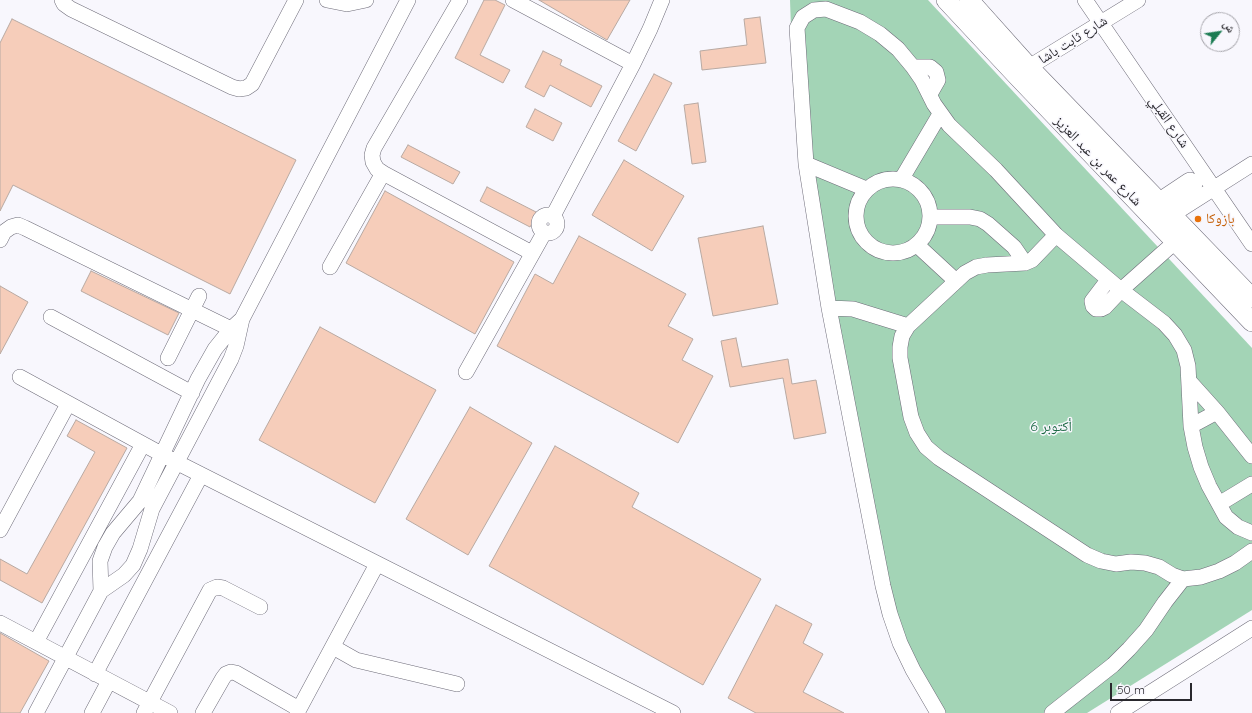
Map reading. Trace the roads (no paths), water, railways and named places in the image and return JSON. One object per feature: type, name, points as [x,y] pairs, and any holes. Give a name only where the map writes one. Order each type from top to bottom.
[{"type":"main road","name":"شارع عمر بن عبد العزيز","points":[[946,0],[1252,322]]},
{"type":"main road","name":"شارع عمر بن عبد العزيز","points":[[969,0],[1029,67],[1252,298]]},
{"type":"street","points":[[62,0],[64,4],[71,9],[232,87],[239,89],[246,88],[252,84],[296,0]]},
{"type":"street","points":[[326,0],[347,4],[366,0]]},
{"type":"street","points":[[42,711],[65,658],[102,591],[124,575],[133,565],[140,549],[147,520],[152,508],[234,352],[242,319],[408,0]]},
{"type":"street","points":[[460,0],[374,148],[372,155],[373,162],[377,169],[383,173],[532,253]]},
{"type":"street","points":[[513,0],[633,64]]},
{"type":"street","points":[[466,372],[544,233],[552,233],[557,227],[556,219],[553,216],[633,64],[662,0]]},
{"type":"street","name":"شارع القبلي","points":[[1085,0],[1215,187],[1252,244]]},
{"type":"street","name":"شارع ثابت باشا","points":[[1029,67],[1138,0]]},
{"type":"street","points":[[938,713],[913,670],[900,643],[890,614],[881,578],[829,308],[806,164],[797,28],[803,17],[814,10],[826,9],[860,22],[880,34],[892,44],[913,67],[930,94],[940,114],[949,125],[996,170],[1056,235],[1108,280],[1164,323],[1175,335],[1184,350],[1188,366],[1191,426],[1201,467],[1209,486],[1226,517],[1238,527],[1252,533]]},
{"type":"street","points":[[901,180],[940,114]]},
{"type":"street","points":[[806,164],[866,189]]},
{"type":"street","points":[[1165,208],[1215,187],[1252,164]]},
{"type":"street","points":[[330,266],[383,173]]},
{"type":"street","points":[[882,180],[901,180],[915,186],[925,197],[929,207],[930,217],[928,227],[924,237],[917,245],[907,251],[896,254],[884,253],[874,249],[858,232],[855,221],[856,210],[859,199],[866,189],[882,180]]},
{"type":"street","points":[[930,217],[970,217],[980,219],[988,224],[1014,247],[1025,263]]},
{"type":"street","points":[[0,240],[4,232],[11,227],[18,226],[25,228],[231,329]]},
{"type":"street","points":[[1056,235],[1032,260],[1025,263],[987,265],[965,273],[908,326],[902,336],[900,358],[910,417],[916,433],[926,447],[940,458],[1087,555],[1101,561],[1116,564],[1131,562],[1145,563],[1159,567],[1172,575],[1183,579],[1201,577],[1218,571],[1235,563],[1252,552]]},
{"type":"street","points":[[1108,280],[1092,301],[1093,306],[1096,309],[1105,307],[1121,290],[1176,242]]},
{"type":"street","points":[[917,245],[956,281]]},
{"type":"street","points":[[168,358],[199,296]]},
{"type":"street","points":[[829,308],[854,309],[908,326]]},
{"type":"street","points":[[51,317],[192,392]]},
{"type":"street","points":[[102,591],[100,561],[105,547],[113,533],[140,501],[198,379],[215,349],[231,329],[242,319]]},
{"type":"street","points":[[20,377],[176,462],[673,713]]},
{"type":"street","points":[[198,379],[216,388]]},
{"type":"street","points":[[1190,382],[1217,412],[1252,456]]},
{"type":"street","points":[[0,530],[68,404]]},
{"type":"street","points":[[1191,426],[1217,412]]},
{"type":"street","points":[[36,642],[143,444]]},
{"type":"street","points":[[95,674],[202,475]]},
{"type":"street","points":[[1219,504],[1252,484]]},
{"type":"street","points":[[203,713],[223,678],[226,674],[231,672],[236,673],[298,711],[377,564]]},
{"type":"street","points":[[1052,713],[1113,665],[1129,649],[1146,630],[1183,579]]},
{"type":"street","points":[[147,708],[210,590],[217,587],[223,588],[260,607]]},
{"type":"street","points":[[0,623],[109,681],[147,708],[170,713]]},
{"type":"street","points":[[1118,713],[1252,628]]},
{"type":"street","points":[[333,647],[356,660],[457,684]]},
{"type":"street","points":[[92,713],[109,681]]},
{"type":"place","name":"بازوكا","points":[[1198,219]]},
{"type":"park label","name":"6 أكتوبر","points":[[1051,427]]}]
